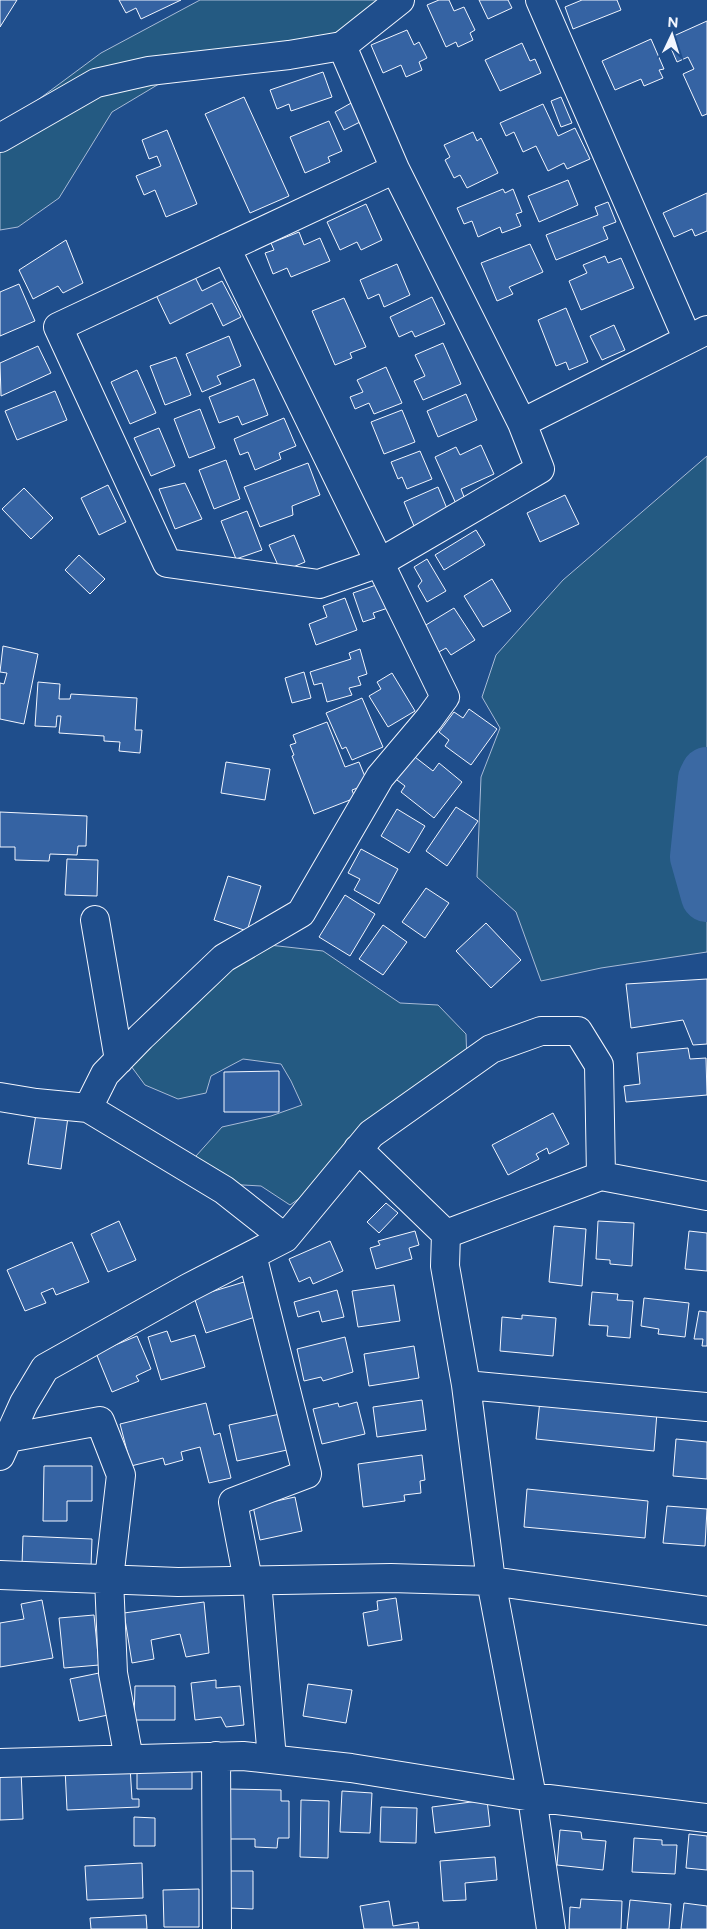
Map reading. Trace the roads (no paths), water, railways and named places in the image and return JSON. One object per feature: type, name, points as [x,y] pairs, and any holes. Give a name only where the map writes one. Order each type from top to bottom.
[{"type":"street","points":[[0,138],[96,83],[149,71],[289,55],[342,46],[400,0]]},
{"type":"street","points":[[522,423],[697,334],[540,0]]},
{"type":"street","points":[[342,46],[395,168],[522,423],[540,469],[379,563],[319,584],[167,563],[58,327],[395,168]]},
{"type":"street","points":[[88,1108],[105,1074],[224,958],[301,913],[380,777],[445,697],[226,248]]},
{"type":"street","points":[[95,920],[119,1060]]},
{"type":"street","points":[[4,1447],[24,1403],[45,1368],[188,1288],[285,1238],[371,1134],[491,1049],[541,1031],[578,1031],[599,1065],[601,1176]]},
{"type":"street","points":[[0,1097],[88,1108],[224,1190],[285,1238]]},
{"type":"street","points":[[358,1150],[446,1234],[445,1266],[466,1385],[491,1581],[532,1797],[551,1929]]},
{"type":"street","points":[[446,1234],[601,1176],[707,1196]]},
{"type":"street","points":[[252,1255],[307,1474],[233,1502],[252,1581],[272,1759]]},
{"type":"street","points":[[466,1385],[707,1407]]},
{"type":"street","points":[[4,1447],[100,1421],[121,1475],[109,1580],[113,1673],[129,1759]]},
{"type":"street","points":[[0,1574],[178,1582],[391,1578],[491,1581],[707,1611]]},
{"type":"street","points":[[216,1756],[217,1929]]},
{"type":"street","points":[[0,1763],[243,1756],[350,1768],[532,1797],[707,1818]]},
{"type":"waterway","points":[[707,773],[704,779],[696,857],[707,896]]}]
